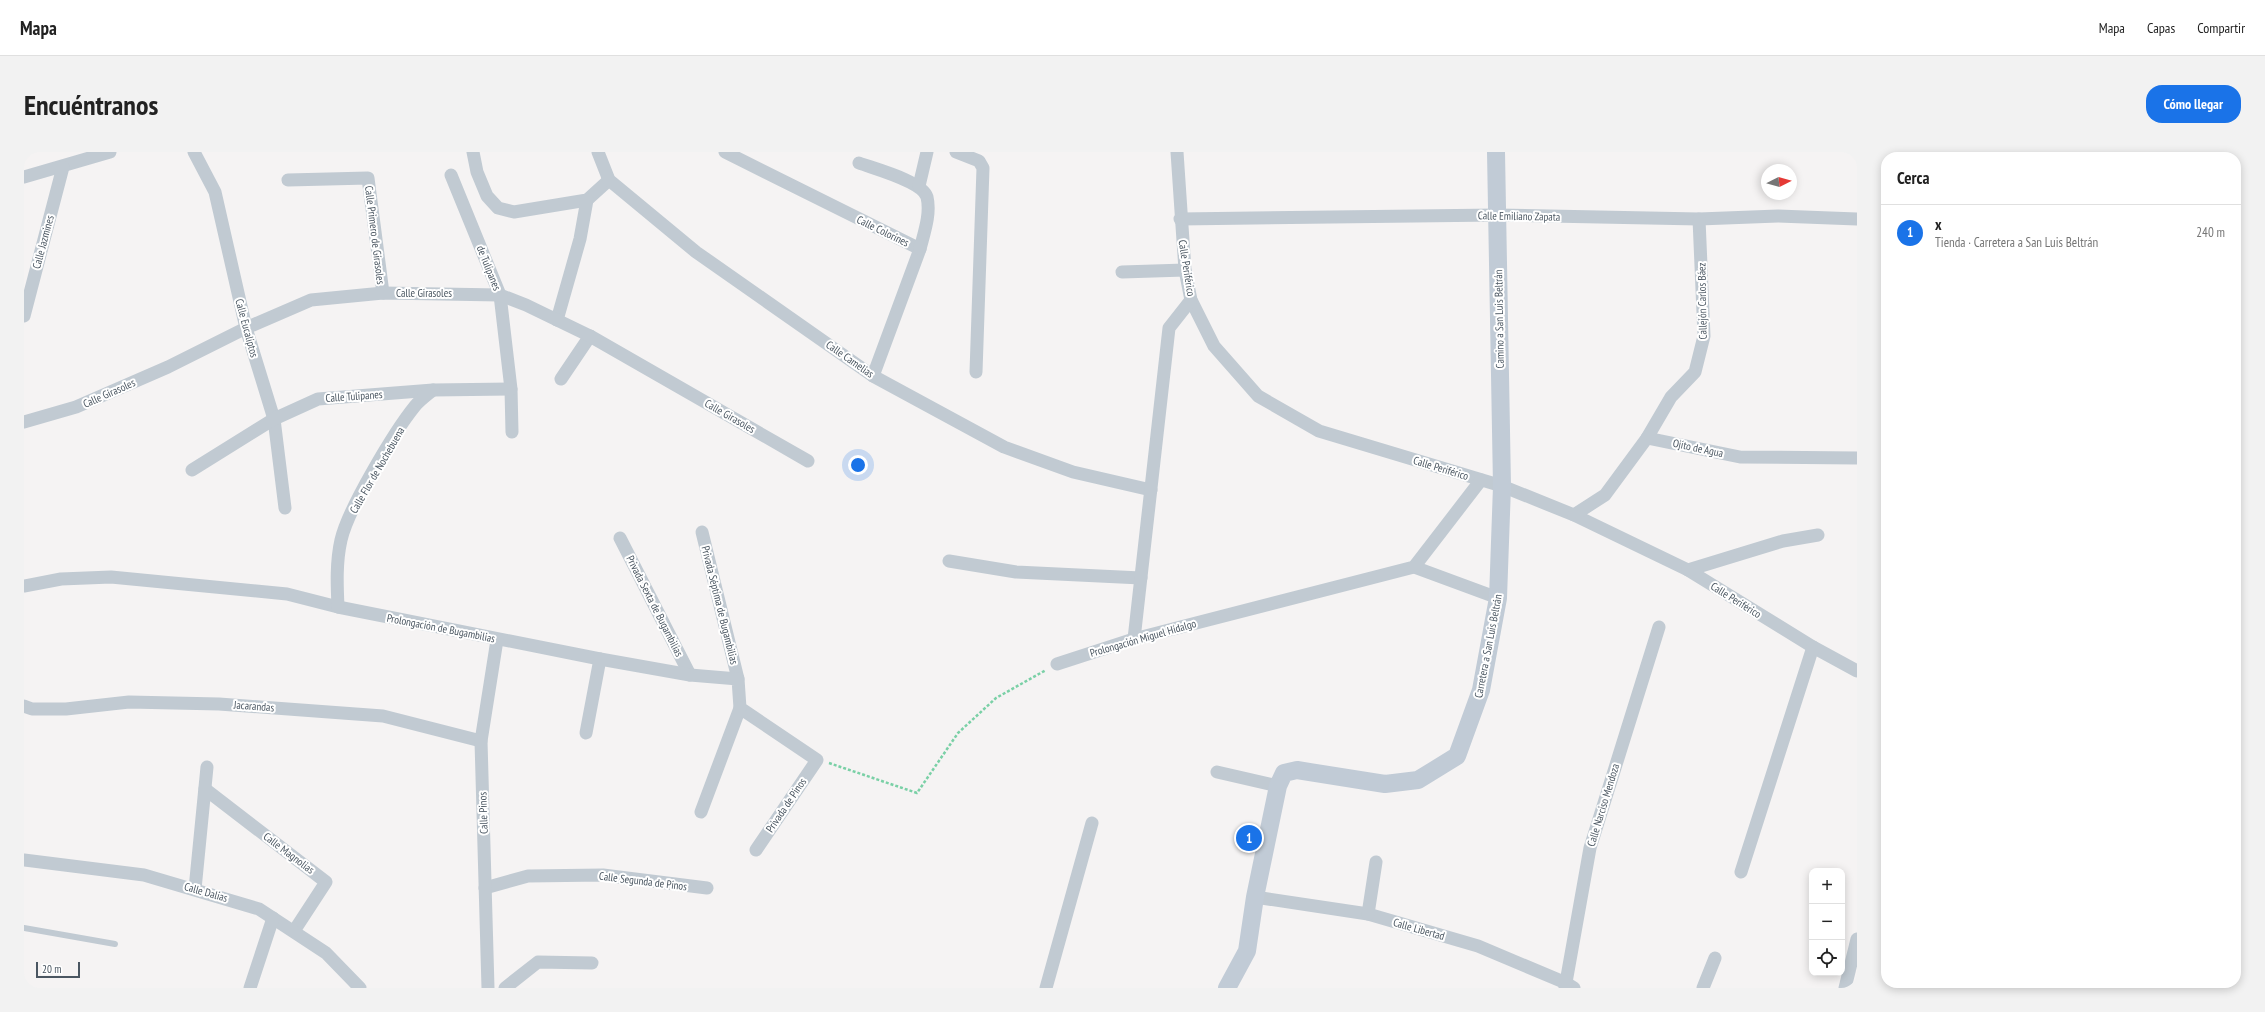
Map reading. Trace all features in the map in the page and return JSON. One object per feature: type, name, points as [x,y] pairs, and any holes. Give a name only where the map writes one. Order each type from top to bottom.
[{"type":"main road","name":"Camino a San Luis Beltrán","points":[[1496,152],[1502,486]]},
{"type":"main road","name":"Carretera a San Luis Beltrán","points":[[1226,988],[1247,951],[1255,897],[1278,786],[1284,773],[1298,770],[1385,784],[1418,780],[1457,756],[1481,690],[1498,598],[1502,486]]},
{"type":"street","points":[[24,177],[63,167],[110,152]]},
{"type":"street","name":"Calle Eucaliptos","points":[[194,152],[215,192],[246,328],[274,419],[285,508]]},
{"type":"street","points":[[473,152],[477,172],[487,196],[498,208],[514,212],[588,200],[609,180]]},
{"type":"street","name":"Calle Camelias","points":[[598,152],[609,180],[696,252],[874,376],[1004,447],[1073,472],[1151,490]]},
{"type":"street","name":"Calle Colorines","points":[[725,152],[920,249],[874,376]]},
{"type":"street","points":[[919,186],[927,152]]},
{"type":"street","points":[[956,152],[979,161],[983,168],[976,372]]},
{"type":"street","name":"Calle Periférico","points":[[1177,152],[1180,218],[1185,270],[1191,300],[1214,346],[1258,396],[1319,431],[1502,486],[1574,515],[1688,570],[1813,647],[1857,671]]},
{"type":"street","points":[[860,163],[919,186],[926,197],[928,220],[920,249]]},
{"type":"street","name":"Calle Jazmines","points":[[24,316],[63,167]]},
{"type":"street","name":"de Tulipanes","points":[[451,175],[500,295],[511,389],[512,432]]},
{"type":"street","name":"Calle Primero de Girasoles","points":[[294,180],[368,178],[383,293]]},
{"type":"street","points":[[557,320],[580,239],[588,200]]},
{"type":"street","name":"Calle Emiliano Zapata","points":[[1180,218],[1496,215],[1699,219],[1778,216],[1857,219]]},
{"type":"street","name":"Callejón Carlos Báez","points":[[1647,438],[1671,397],[1695,372],[1704,336],[1699,219]]},
{"type":"street","points":[[1122,272],[1185,270]]},
{"type":"street","name":"Calle Girasoles","points":[[24,422],[76,407],[168,367],[246,328],[311,300],[383,293],[500,295],[526,305],[590,336],[808,460]]},
{"type":"street","points":[[1134,639],[1169,328],[1191,300]]},
{"type":"street","points":[[562,379],[590,336]]},
{"type":"street","name":"Calle Tulipanes","points":[[192,470],[274,419],[318,399],[433,390],[511,389]]},
{"type":"street","name":"Calle Flor de Nochebuena","points":[[338,607],[337,574],[341,539],[356,504],[397,432],[416,406],[433,390]]},
{"type":"street","points":[[1574,515],[1604,495],[1647,438]]},
{"type":"street","name":"Ojito de Agua","points":[[1647,438],[1740,457],[1857,458]]},
{"type":"street","points":[[1481,480],[1414,567],[1498,598]]},
{"type":"street","name":"Privada Séptima de Bugambilias","points":[[702,532],[738,679]]},
{"type":"street","points":[[1688,570],[1783,541],[1818,535]]},
{"type":"street","name":"Privada Sexta de Bugambilias","points":[[620,538],[690,676]]},
{"type":"street","points":[[949,561],[1016,572],[1141,578]]},
{"type":"street","name":"Prolongación Miguel Hidalgo","points":[[1057,664],[1134,639],[1414,567]]},
{"type":"street","name":"Prolongación de Bugambilias","points":[[24,586],[61,579],[111,576],[287,594],[338,607],[600,660],[690,676],[738,679]]},
{"type":"street","name":"Calle Narciso Mendoza","points":[[1568,986],[1590,848],[1659,627]]},
{"type":"street","name":"Calle Pinos","points":[[488,988],[481,741],[497,640]]},
{"type":"street","points":[[1741,872],[1813,647]]},
{"type":"street","points":[[586,734],[600,660]]},
{"type":"street","points":[[701,812],[740,708],[738,679]]},
{"type":"street","name":"Jacarandas","points":[[24,706],[32,709],[66,709],[129,702],[219,704],[383,716],[481,741]]},
{"type":"street","points":[[740,708],[817,760]]},
{"type":"street","name":"Privada de Pinos","points":[[756,850],[817,760]]},
{"type":"street","points":[[195,889],[208,767]]},
{"type":"street","points":[[1217,772],[1278,786]]},
{"type":"street","name":"Calle Magnolias","points":[[205,789],[326,882],[294,931]]},
{"type":"street","points":[[1046,988],[1092,823]]},
{"type":"street","name":"Calle Dalias","points":[[24,862],[144,875],[259,908],[326,953],[360,988]]},
{"type":"street","points":[[1368,914],[1376,862]]},
{"type":"street","name":"Calle Segunda de Pinos","points":[[485,888],[528,876],[603,875],[707,888]]},
{"type":"street","name":"Calle Libertad","points":[[1255,897],[1368,914],[1478,946],[1568,986]]},
{"type":"street","points":[[250,988],[273,918]]},
{"type":"street","points":[[1845,988],[1857,939]]},
{"type":"street","points":[[1703,988],[1715,958]]},
{"type":"street","points":[[505,988],[538,962],[592,963]]},
{"type":"lane","points":[[24,928],[115,944]]},
{"type":"path","points":[[817,760],[917,793],[958,733],[996,698],[1057,664]]},
{"type":"place","name":"x","points":[[1249,838]]}]
